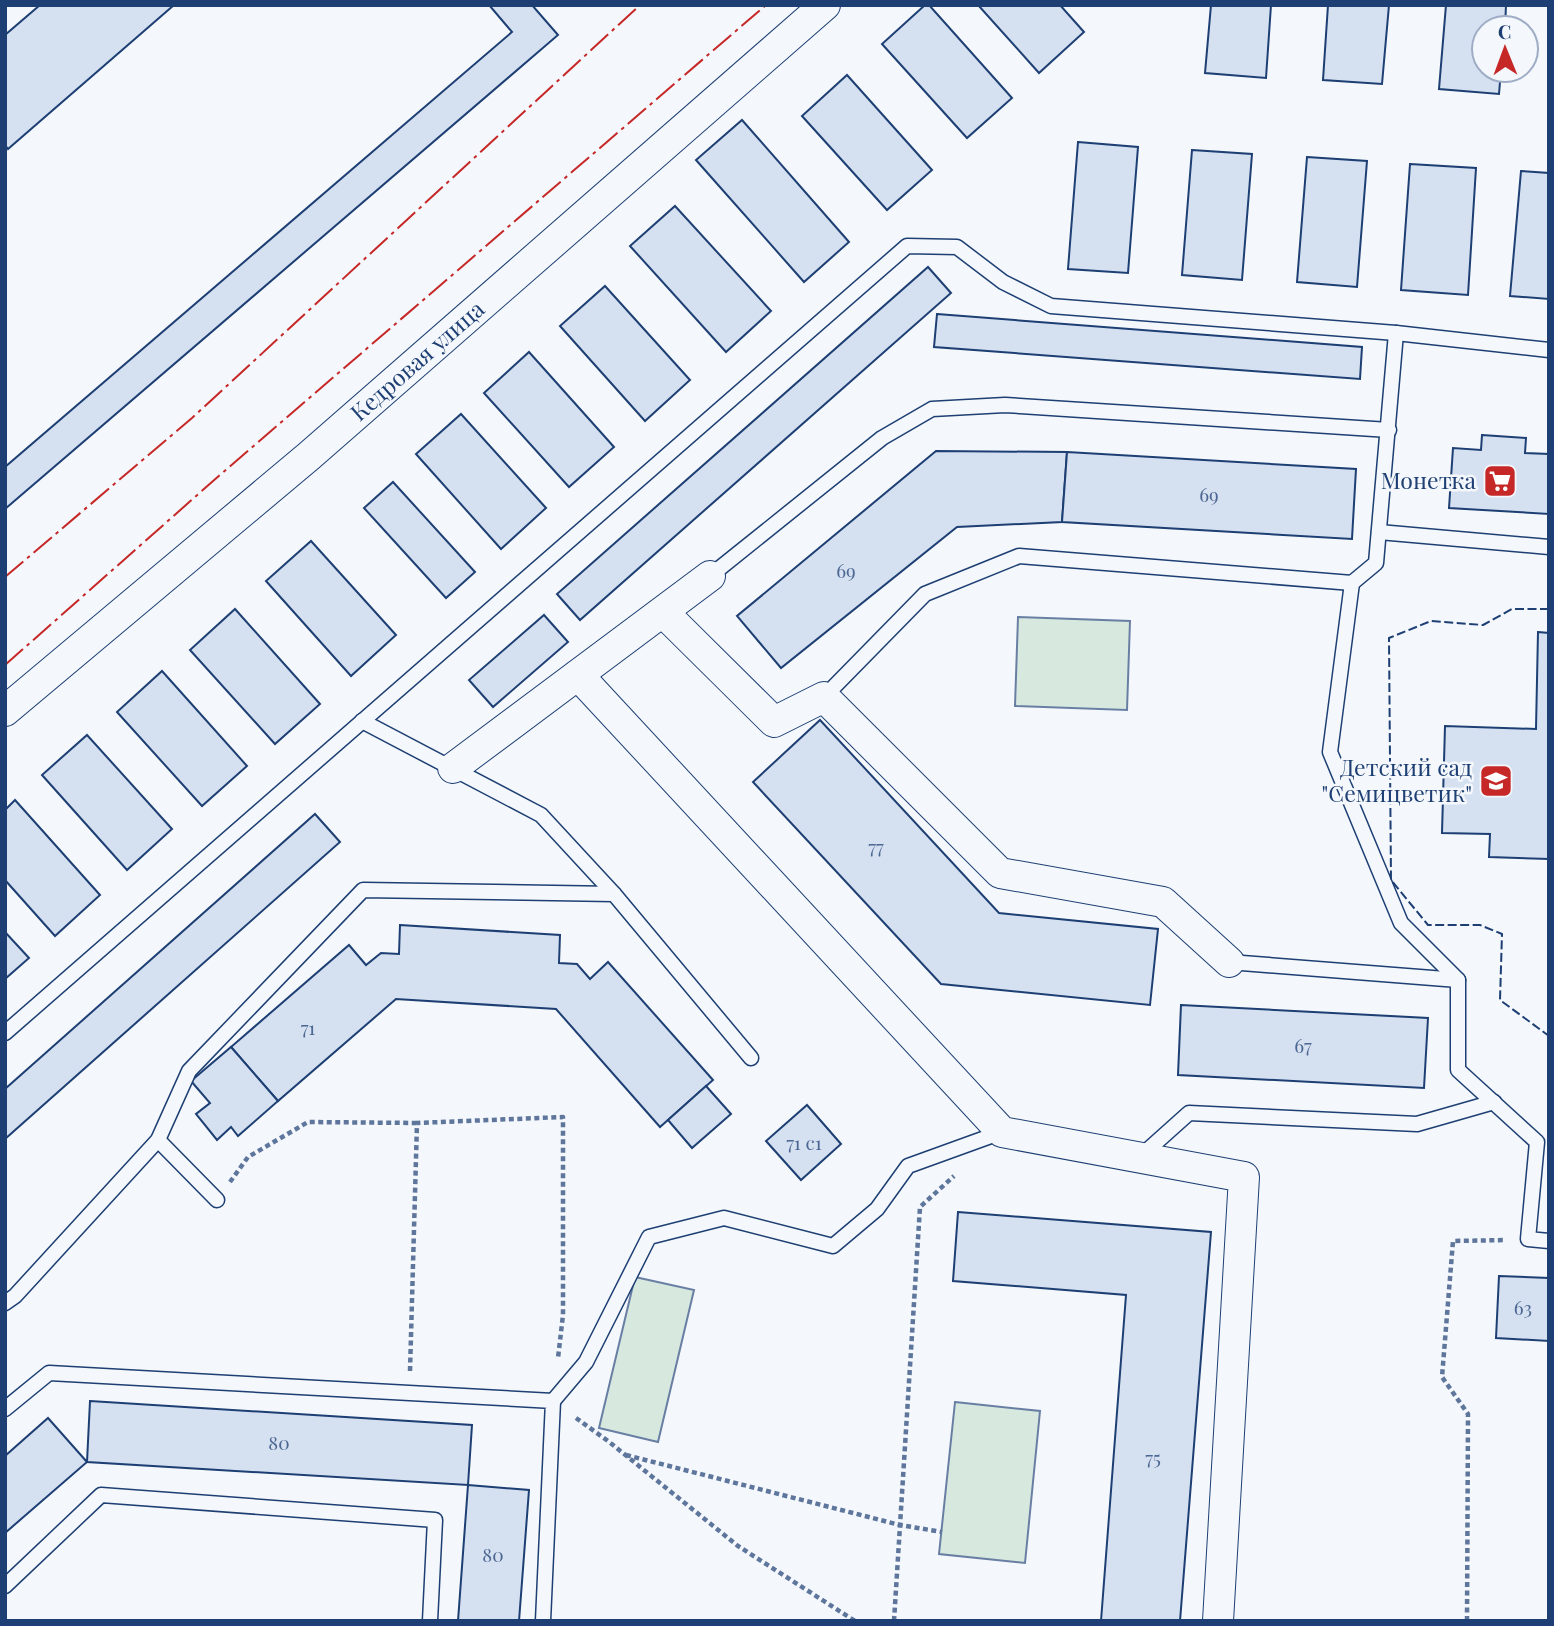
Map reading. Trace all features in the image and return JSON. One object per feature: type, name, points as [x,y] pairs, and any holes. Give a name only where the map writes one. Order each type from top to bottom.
[{"type":"street","name":"Кедровая улица","points":[[5,711],[309,456],[825,5]]},
{"type":"street","points":[[453,768],[710,576]]},
{"type":"street","points":[[663,612],[774,722],[824,697],[1000,873],[1163,902],[1229,962]]},
{"type":"street","points":[[578,675],[1002,1132],[1244,1177],[1218,1621]]},
{"type":"lane","points":[[5,1033],[907,246],[957,247],[1003,282],[1051,306],[1396,333],[1549,350]]},
{"type":"lane","points":[[1396,333],[1376,563],[1352,583],[1330,752],[1401,923],[1458,980],[1458,1070],[1537,1142],[1528,1239],[1549,1241]]},
{"type":"lane","points":[[710,576],[882,439],[932,409],[1005,405],[1389,430]]},
{"type":"lane","points":[[1379,532],[1549,547]]},
{"type":"lane","points":[[824,697],[925,594],[1019,556],[1352,583]]},
{"type":"lane","points":[[362,721],[541,815],[614,894],[751,1058]]},
{"type":"lane","points":[[5,1303],[15,1296],[158,1140],[189,1071],[363,890],[614,894]]},
{"type":"lane","points":[[1229,962],[1458,980]]},
{"type":"lane","points":[[1139,1158],[1189,1113],[1417,1124],[1494,1102]]},
{"type":"lane","points":[[543,1621],[553,1401],[586,1362],[649,1237],[724,1218],[833,1245],[877,1209],[908,1166],[1002,1132]]},
{"type":"lane","points":[[158,1140],[217,1200]]},
{"type":"lane","points":[[5,1409],[49,1373],[553,1401]]},
{"type":"lane","points":[[5,1586],[101,1495],[435,1520],[430,1621]]},
{"type":"path","points":[[217,1200],[248,1157],[308,1122],[417,1123],[563,1117],[563,1315],[553,1401],[608,1441],[738,1546],[855,1621]]},
{"type":"path","points":[[410,1393],[417,1123]]},
{"type":"path","points":[[894,1621],[920,1207],[961,1170]]},
{"type":"path","points":[[1467,1621],[1468,1414],[1442,1377],[1452,1241],[1528,1239]]},
{"type":"path","points":[[625,1455],[900,1525],[942,1532]]},
{"type":"shaded area","points":[[1018,617],[1130,621],[1127,710],[1015,706]]},
{"type":"shaded area","points":[[635,1277],[694,1290],[658,1442],[599,1428]]},
{"type":"shaded area","points":[[955,1402],[1040,1411],[1025,1563],[939,1554]]},
{"type":"building","points":[[40,5],[174,5],[8,149],[5,145],[5,35]]},
{"type":"building","points":[[489,5],[532,5],[558,35],[5,509],[5,467],[512,32]]},
{"type":"building","points":[[925,5],[929,5],[1012,98],[967,138],[882,44]]},
{"type":"building","points":[[978,5],[1060,5],[1084,32],[1039,73]]},
{"type":"building","points":[[1211,5],[1271,5],[1266,78],[1205,73]]},
{"type":"building","points":[[1328,5],[1389,5],[1382,84],[1323,80]]},
{"type":"building","points":[[1446,5],[1506,5],[1506,14],[1470,14],[1470,84],[1500,84],[1499,94],[1439,89]]},
{"type":"building","points":[[847,75],[932,170],[887,210],[802,116]]},
{"type":"building","points":[[742,120],[849,242],[804,282],[696,160]]},
{"type":"building","points":[[1078,142],[1138,147],[1128,273],[1068,269]]},
{"type":"building","points":[[1192,150],[1252,154],[1242,280],[1182,275]]},
{"type":"building","points":[[1307,157],[1367,161],[1357,287],[1297,282]]},
{"type":"building","points":[[1410,164],[1476,168],[1468,295],[1401,290]]},
{"type":"building","points":[[1521,171],[1549,173],[1549,299],[1510,296]]},
{"type":"building","points":[[675,206],[771,311],[726,352],[630,246]]},
{"type":"building","points":[[928,267],[951,293],[580,620],[557,594]]},
{"type":"building","points":[[605,286],[690,380],[645,421],[560,326]]},
{"type":"building","points":[[937,314],[1362,347],[1360,379],[934,347]]},
{"type":"building","points":[[529,352],[614,447],[569,487],[484,393]]},
{"type":"building","points":[[461,414],[546,508],[501,549],[416,454]]},
{"type":"building","name":"Монетка","points":[[1482,435],[1526,438],[1525,453],[1549,454],[1549,514],[1449,508],[1453,448],[1481,450]]},
{"type":"building","points":[[936,451],[1067,452],[1062,522],[957,527],[781,668],[737,616]]},
{"type":"building","points":[[1067,452],[1356,469],[1352,539],[1062,522]]},
{"type":"building","points":[[393,482],[475,572],[446,598],[364,508]]},
{"type":"building","points":[[311,541],[396,635],[351,676],[266,581]]},
{"type":"building","points":[[235,609],[320,704],[275,744],[190,650]]},
{"type":"building","points":[[544,615],[568,642],[493,707],[469,680]]},
{"type":"building","name":"Детский сад \"Семицветик\"","points":[[1538,632],[1549,633],[1549,859],[1489,857],[1490,834],[1442,833],[1445,726],[1536,729]]},
{"type":"building","points":[[162,671],[247,766],[202,806],[117,712]]},
{"type":"building","points":[[820,720],[999,913],[1158,929],[1150,1005],[941,984],[753,782]]},
{"type":"building","points":[[87,735],[172,829],[127,870],[42,775]]},
{"type":"building","points":[[15,800],[100,895],[55,936],[5,880],[5,810]]},
{"type":"building","points":[[315,814],[340,842],[5,1139],[5,1089]]},
{"type":"building","points":[[400,925],[560,935],[559,963],[577,964],[590,979],[608,962],[713,1080],[660,1127],[556,1009],[396,999],[278,1101],[231,1047],[349,945],[366,965],[381,953],[399,954]]},
{"type":"building","points":[[5,932],[29,958],[5,979]]},
{"type":"building","points":[[1181,1005],[1428,1018],[1424,1088],[1178,1075]]},
{"type":"building","points":[[231,1047],[278,1101],[238,1136],[231,1127],[217,1140],[196,1114],[210,1103],[191,1081]]},
{"type":"building","points":[[706,1086],[731,1114],[692,1148],[668,1120]]},
{"type":"building","points":[[807,1105],[841,1144],[801,1180],[766,1141]]},
{"type":"building","points":[[958,1212],[1211,1232],[1180,1621],[1101,1621],[1126,1295],[953,1281]]},
{"type":"building","points":[[1499,1276],[1549,1278],[1549,1341],[1496,1338]]},
{"type":"building","points":[[90,1401],[472,1425],[468,1485],[87,1462]]},
{"type":"building","points":[[48,1418],[87,1462],[5,1533],[5,1456]]},
{"type":"building","points":[[468,1485],[529,1490],[519,1621],[458,1621]]},
{"type":"fence","points":[[1549,609],[1512,609],[1483,625],[1431,621],[1389,638],[1391,880],[1428,925],[1480,925],[1502,934],[1500,1000],[1549,1036]]},
{"type":"power","points":[[5,577],[192,418],[640,5]]},
{"type":"power","points":[[5,665],[221,474],[766,5]]},
{"type":"place","name":"Монетка","points":[[1500,481]]},
{"type":"place","name":"Детский сад \"Семицветик\"","points":[[1496,781]]}]
